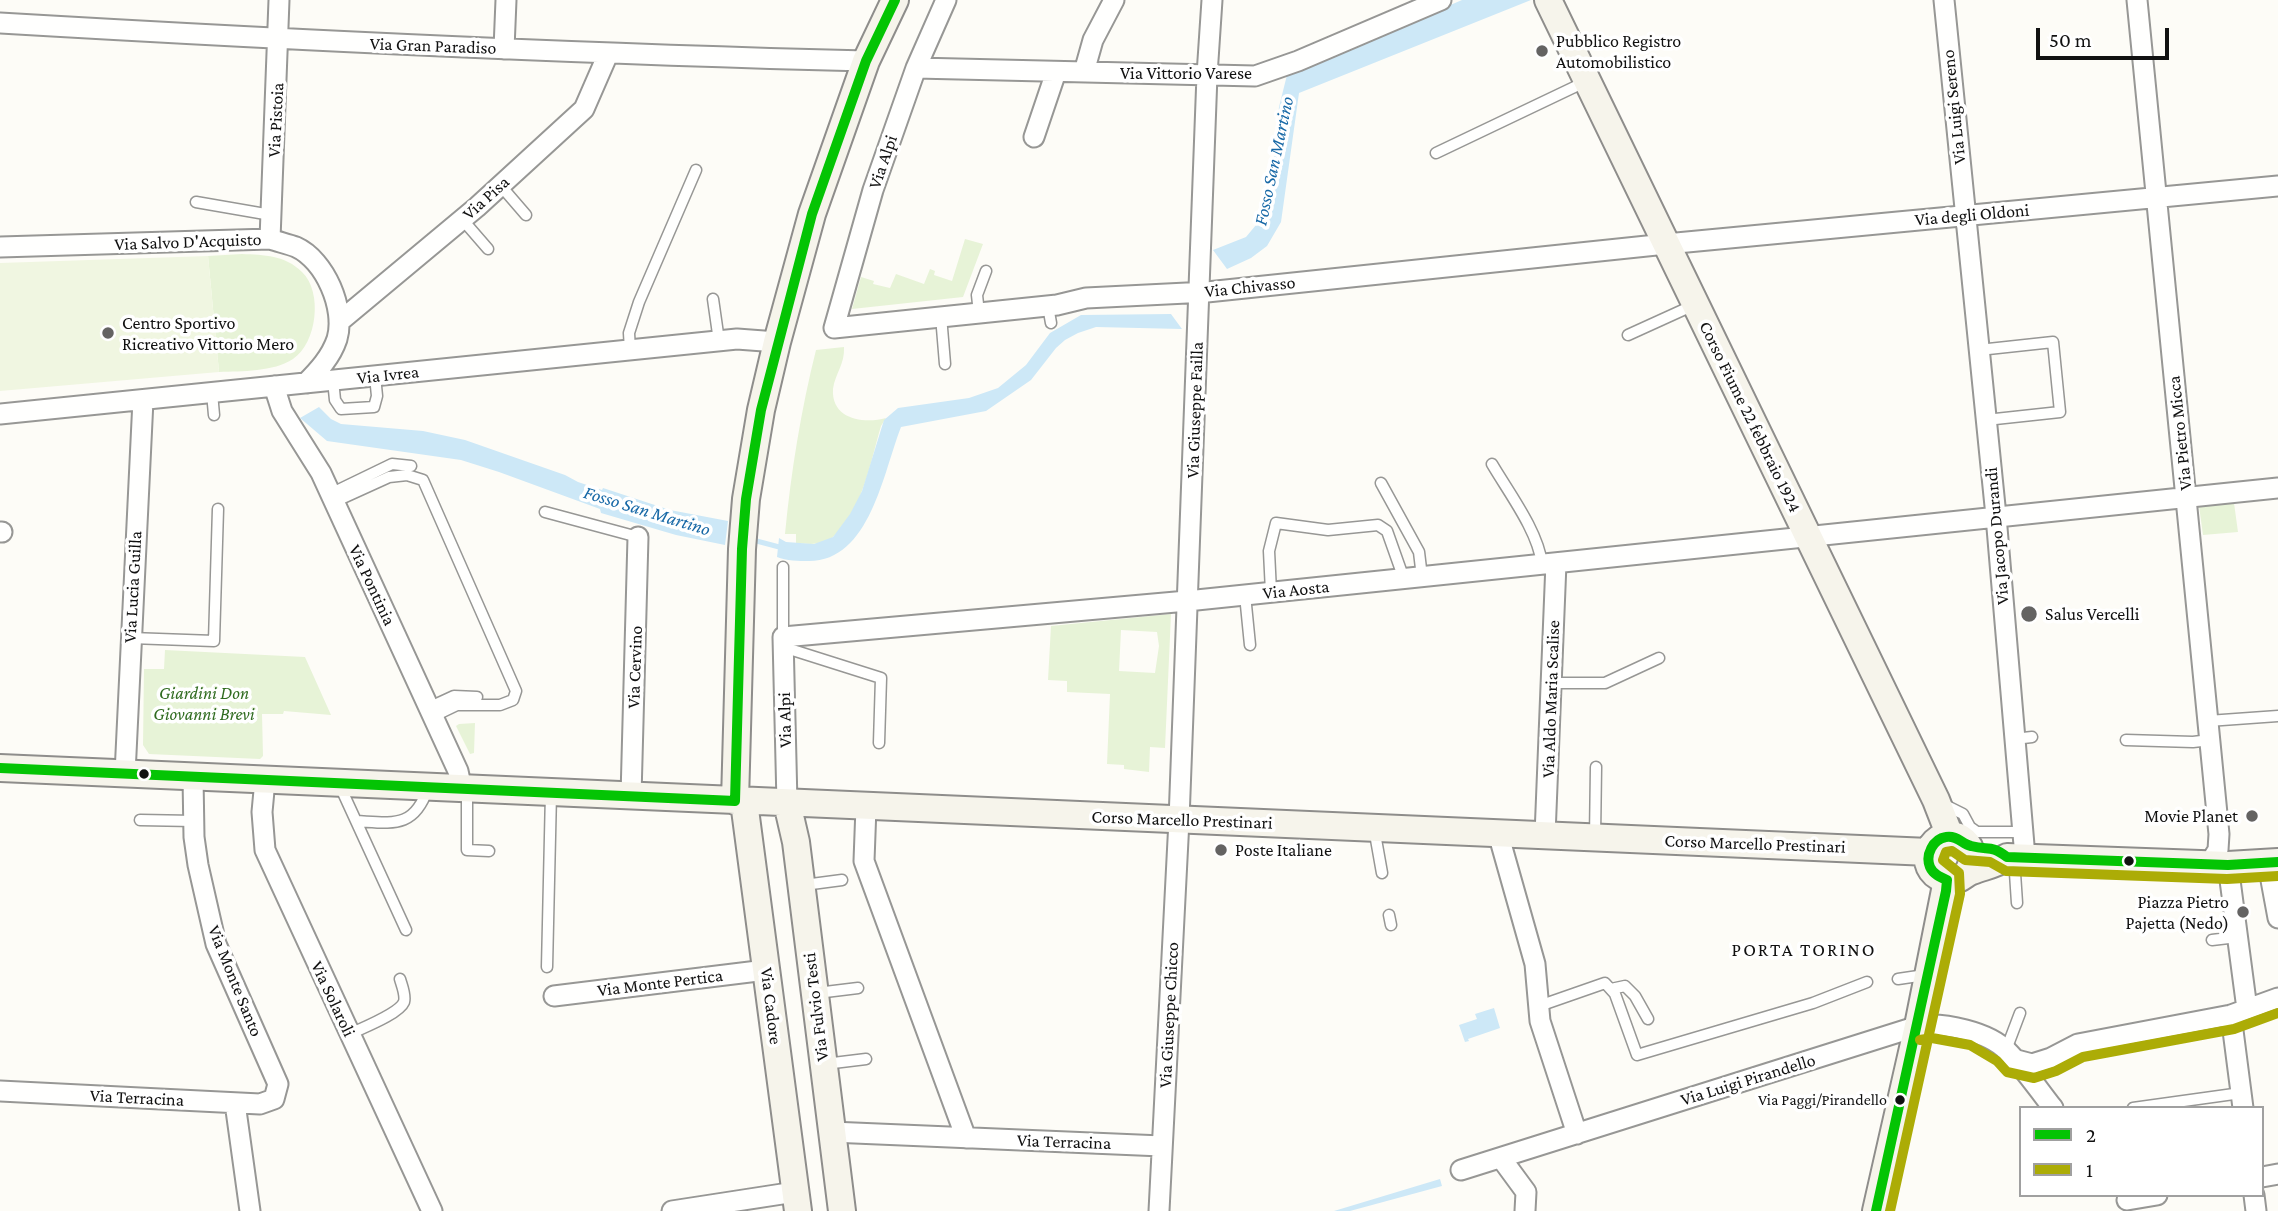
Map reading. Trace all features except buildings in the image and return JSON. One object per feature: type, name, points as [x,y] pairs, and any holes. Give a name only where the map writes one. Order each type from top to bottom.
[{"type":"main road","name":"Via Cadore","points":[[796,1201],[766,970],[739,801],[743,538],[761,410],[812,214],[866,61],[895,0]]},
{"type":"main road","name":"Corso Fiume 22 febbraio 1924","points":[[1548,0],[1936,800],[1959,858]]},
{"type":"main road","name":"Corso Marcello Prestinari","points":[[0,768],[1929,852],[1940,838],[1959,858]]},
{"type":"main road","name":"Via Fulvio Testi","points":[[787,803],[802,885],[842,1211]]},
{"type":"main road","points":[[1876,1211],[1929,975],[1959,858],[1995,848],[2218,865],[2273,863]]},
{"type":"street","name":"Via Pistoia","points":[[270,239],[279,0]]},
{"type":"street","points":[[505,49],[506,0]]},
{"type":"street","name":"Via Alpi","points":[[834,328],[873,190],[916,68],[946,0]]},
{"type":"street","points":[[1084,72],[1093,40],[1114,0]]},
{"type":"street","name":"Via Giuseppe Failla","points":[[1179,820],[1212,0]]},
{"type":"street","name":"Via Vittorio Varese","points":[[916,68],[1255,76],[1298,61],[1441,0]]},
{"type":"street","name":"Via Luigi Sereno","points":[[1944,0],[1965,215]]},
{"type":"street","name":"Via Pietro Micca","points":[[2137,0],[2219,834],[2218,865]]},
{"type":"street","name":"Via Gran Paradiso","points":[[0,23],[279,40],[608,54],[866,61]]},
{"type":"street","name":"Via Pisa","points":[[339,322],[501,186],[584,109],[608,54]]},
{"type":"street","points":[[1034,137],[1056,72]]},
{"type":"street","name":"Via degli Oldoni","points":[[1666,244],[2278,187]]},
{"type":"street","name":"Via Jacopo Durandi","points":[[1965,215],[1996,516],[2023,738],[2017,851]]},
{"type":"street","name":"Via Salvo D'Acquisto","points":[[0,247],[270,239],[298,247],[316,261],[330,279],[339,322],[337,340],[322,367],[306,383]]},
{"type":"street","name":"Via Chivasso","points":[[834,328],[979,313],[1049,314],[1077,295],[1199,292],[1666,244]]},
{"type":"street","name":"Via Ivrea","points":[[0,414],[719,341],[753,339],[777,342]]},
{"type":"street","name":"Via Pontinia","points":[[274,386],[282,411],[321,473],[465,789]]},
{"type":"street","name":"Via Lucia Guilla","points":[[125,774],[143,400]]},
{"type":"street","name":"Via Aosta","points":[[783,642],[2278,488]]},
{"type":"street","name":"Via Cervino","points":[[631,796],[638,537]]},
{"type":"street","name":"Via Aldo Maria Scalise","points":[[1545,835],[1552,682],[1549,563]]},
{"type":"street","name":"Via Alpi","points":[[783,642],[787,803]]},
{"type":"street","name":"Via Monte Santo","points":[[193,777],[198,865],[216,944],[278,1084],[274,1099]]},
{"type":"street","name":"Via Solaroli","points":[[265,780],[262,812],[265,850],[432,1211]]},
{"type":"street","points":[[866,807],[864,861],[966,1138]]},
{"type":"street","name":"Via Giuseppe Chicco","points":[[1159,1211],[1179,820]]},
{"type":"street","points":[[1498,833],[1535,964],[1540,1021],[1577,1134]]},
{"type":"street","points":[[2273,863],[2278,918]]},
{"type":"street","points":[[2218,865],[2237,937],[2242,1100]]},
{"type":"street","name":"Via Monte Pertica","points":[[554,996],[766,970]]},
{"type":"street","points":[[1919,1026],[1932,1024],[1975,1032],[2010,1054],[2032,1063],[2051,1058],[2078,1044],[2239,1012],[2278,999]]},
{"type":"street","name":"Via Luigi Pirandello","points":[[1461,1170],[1919,1026]]},
{"type":"street","points":[[2010,1054],[2051,1106]]},
{"type":"street","name":"Via Terracina","points":[[0,1091],[260,1104],[274,1099]]},
{"type":"street","points":[[236,1103],[250,1211]]},
{"type":"street","name":"Via Terracina","points":[[831,1132],[1162,1146]]},
{"type":"street","points":[[1501,1158],[1525,1192],[1525,1211]]},
{"type":"street","points":[[2129,1202],[2149,1197]]},
{"type":"street","points":[[672,1211],[796,1201]]},
{"type":"lane","points":[[1436,153],[1587,81]]},
{"type":"lane","points":[[631,350],[629,333],[639,302],[696,170]]},
{"type":"lane","points":[[501,186],[526,215]]},
{"type":"lane","points":[[196,202],[271,215]]},
{"type":"lane","points":[[462,219],[488,249]]},
{"type":"lane","points":[[979,313],[977,295],[986,271]]},
{"type":"lane","points":[[713,299],[719,341]]},
{"type":"lane","points":[[1628,335],[1648,329],[1695,304]]},
{"type":"lane","points":[[941,316],[945,364]]},
{"type":"lane","points":[[1979,350],[2053,342],[2057,377],[2060,412],[1986,420]]},
{"type":"lane","points":[[333,380],[335,400],[341,409],[374,407],[377,396],[375,376]]},
{"type":"lane","points":[[212,393],[214,415]]},
{"type":"lane","points":[[332,498],[392,464],[411,466]]},
{"type":"lane","points":[[1492,464],[1549,563]]},
{"type":"lane","points":[[332,498],[389,477],[407,475],[423,480],[516,691],[513,700],[500,705],[457,705],[430,713]]},
{"type":"lane","points":[[1381,482],[1419,552],[1413,578]]},
{"type":"lane","points":[[131,638],[214,641],[218,509]]},
{"type":"lane","points":[[545,512],[638,537]]},
{"type":"lane","points":[[1271,592],[1269,551],[1276,523],[1328,530],[1378,525],[1387,531],[1413,578]]},
{"type":"lane","points":[[783,567],[783,642],[881,678],[879,743]]},
{"type":"lane","points":[[1245,595],[1250,645]]},
{"type":"lane","points":[[1552,682],[1605,683],[1659,658]]},
{"type":"lane","points":[[430,713],[454,696],[477,697]]},
{"type":"lane","points":[[2126,740],[2193,742],[2209,731],[2278,716]]},
{"type":"lane","points":[[1595,837],[1596,767]]},
{"type":"lane","points":[[339,783],[407,930]]},
{"type":"lane","points":[[356,821],[400,823],[422,807],[428,787]]},
{"type":"lane","points":[[465,789],[467,850],[489,851]]},
{"type":"lane","points":[[547,967],[551,793]]},
{"type":"lane","points":[[1936,800],[1963,814],[1970,827],[2017,851],[2017,903]]},
{"type":"lane","points":[[140,820],[194,821]]},
{"type":"lane","points":[[1374,828],[1382,873]]},
{"type":"lane","points":[[802,885],[842,880]]},
{"type":"lane","points":[[2211,940],[2237,937]]},
{"type":"lane","points":[[1898,979],[1929,975]]},
{"type":"lane","points":[[350,1034],[397,1010],[404,1002],[400,979]]},
{"type":"lane","points":[[1539,1006],[1605,983],[1615,993],[1637,1055],[1812,1003],[1867,982]]},
{"type":"lane","points":[[1568,996],[1577,984]]},
{"type":"lane","points":[[1611,989],[1625,985],[1635,996],[1648,1019]]},
{"type":"lane","points":[[814,993],[858,988]]},
{"type":"lane","points":[[2010,1054],[2020,1013]]},
{"type":"lane","points":[[823,1065],[866,1059]]},
{"type":"lane","points":[[2160,1106],[2242,1100]]},
{"type":"green space","points":[[965,239],[983,244],[963,297],[852,309],[861,277],[874,281],[873,284],[890,288],[896,274],[924,284],[930,269],[935,271],[934,275],[952,281]]},
{"type":"green space","points":[[242,254],[281,259],[302,272],[313,292],[315,304],[312,330],[301,351],[285,363],[257,370],[219,372],[208,256]]},
{"type":"green space","name":"Centro Sportivo Ricreativo Vittorio Mero","points":[[208,256],[219,372],[0,391],[0,263]]},
{"type":"green space","points":[[844,347],[833,389],[837,407],[843,413],[859,420],[886,418],[881,426],[858,500],[843,526],[825,542],[796,543],[796,534],[785,534],[797,441],[816,350]]},
{"type":"green space","points":[[2234,503],[2238,532],[2203,535],[2199,506]]},
{"type":"green space","points":[[1171,614],[1165,748],[1150,747],[1149,772],[1124,769],[1124,765],[1107,764],[1110,694],[1067,692],[1067,681],[1048,680],[1051,626]],"holes":[[[1121,630],[1157,632],[1159,646],[1155,673],[1119,671]]]},
{"type":"green space","name":"Giardini Don Giovanni Brevi","points":[[165,650],[305,657],[331,715],[284,711],[283,714],[262,714],[263,756],[260,759],[149,754],[143,745],[144,669],[164,669]]},
{"type":"green space","points":[[475,723],[474,753],[470,754],[456,726]]},
{"type":"water","points":[[1462,0],[1531,0],[1299,93],[1281,222],[1267,246],[1251,258],[1227,269],[1213,250],[1246,237],[1256,225],[1274,156],[1279,107],[1287,75]]},
{"type":"water","points":[[1171,314],[1182,329],[1096,327],[1078,333],[1056,348],[1031,380],[986,411],[901,427],[871,511],[847,547],[830,557],[809,561],[777,557],[779,538],[786,542],[814,544],[833,537],[850,514],[862,491],[884,420],[898,408],[969,398],[998,388],[1026,365],[1050,333],[1081,315]]},
{"type":"water","points":[[319,407],[331,419],[341,424],[423,431],[465,440],[602,490],[603,488],[670,510],[728,521],[725,545],[676,535],[601,513],[600,509],[461,460],[327,441],[300,418]]},
{"type":"water","points":[[1494,1008],[1500,1028],[1465,1042],[1459,1025],[1477,1019],[1475,1014]]},
{"type":"water","points":[[1440,1179],[1442,1186],[1350,1211],[1334,1211]]},
{"type":"waterway","name":"Fosso San Martino","points":[[749,539],[783,548]]},
{"type":"transit line","name":"2","points":[[0,768],[735,801],[742,549],[746,499],[761,410],[812,214],[866,61],[895,0]]},
{"type":"transit line","name":"2","points":[[1876,1211],[1946,891],[1947,880],[1933,872],[1929,862],[1929,853],[1937,841],[1953,837],[1971,846],[1997,850],[2007,857],[2228,865],[2278,862]]},
{"type":"transit line","name":"1","points":[[1890,1211],[1960,894],[1959,873],[1943,860],[1946,852],[1952,851],[1965,860],[1990,862],[2006,871],[2227,879],[2278,876]]},
{"type":"transit line","name":"1","points":[[1920,1040],[1932,1038],[1970,1045],[1997,1061],[2007,1072],[2034,1078],[2056,1071],[2083,1057],[2234,1029],[2278,1013]]},
{"type":"place","name":"Pubblico Registro Automobilistico","points":[[1542,51]]},
{"type":"place","name":"Centro Sportivo Ricreativo Vittorio Mero","points":[[108,333]]},
{"type":"place","name":"Salus Vercelli","points":[[2029,614]]},
{"type":"place","name":"Movie Planet","points":[[2252,816]]},
{"type":"place","name":"Poste Italiane","points":[[1221,850]]},
{"type":"place","name":"Piazza Pietro Pajetta (Nedo)","points":[[2243,912]]},
{"type":"place","name":"Via Paggi/Pirandello","points":[[1900,1100]]},
{"type":"district","name":"PORTA TORINO","points":[[1804,950]]}]
